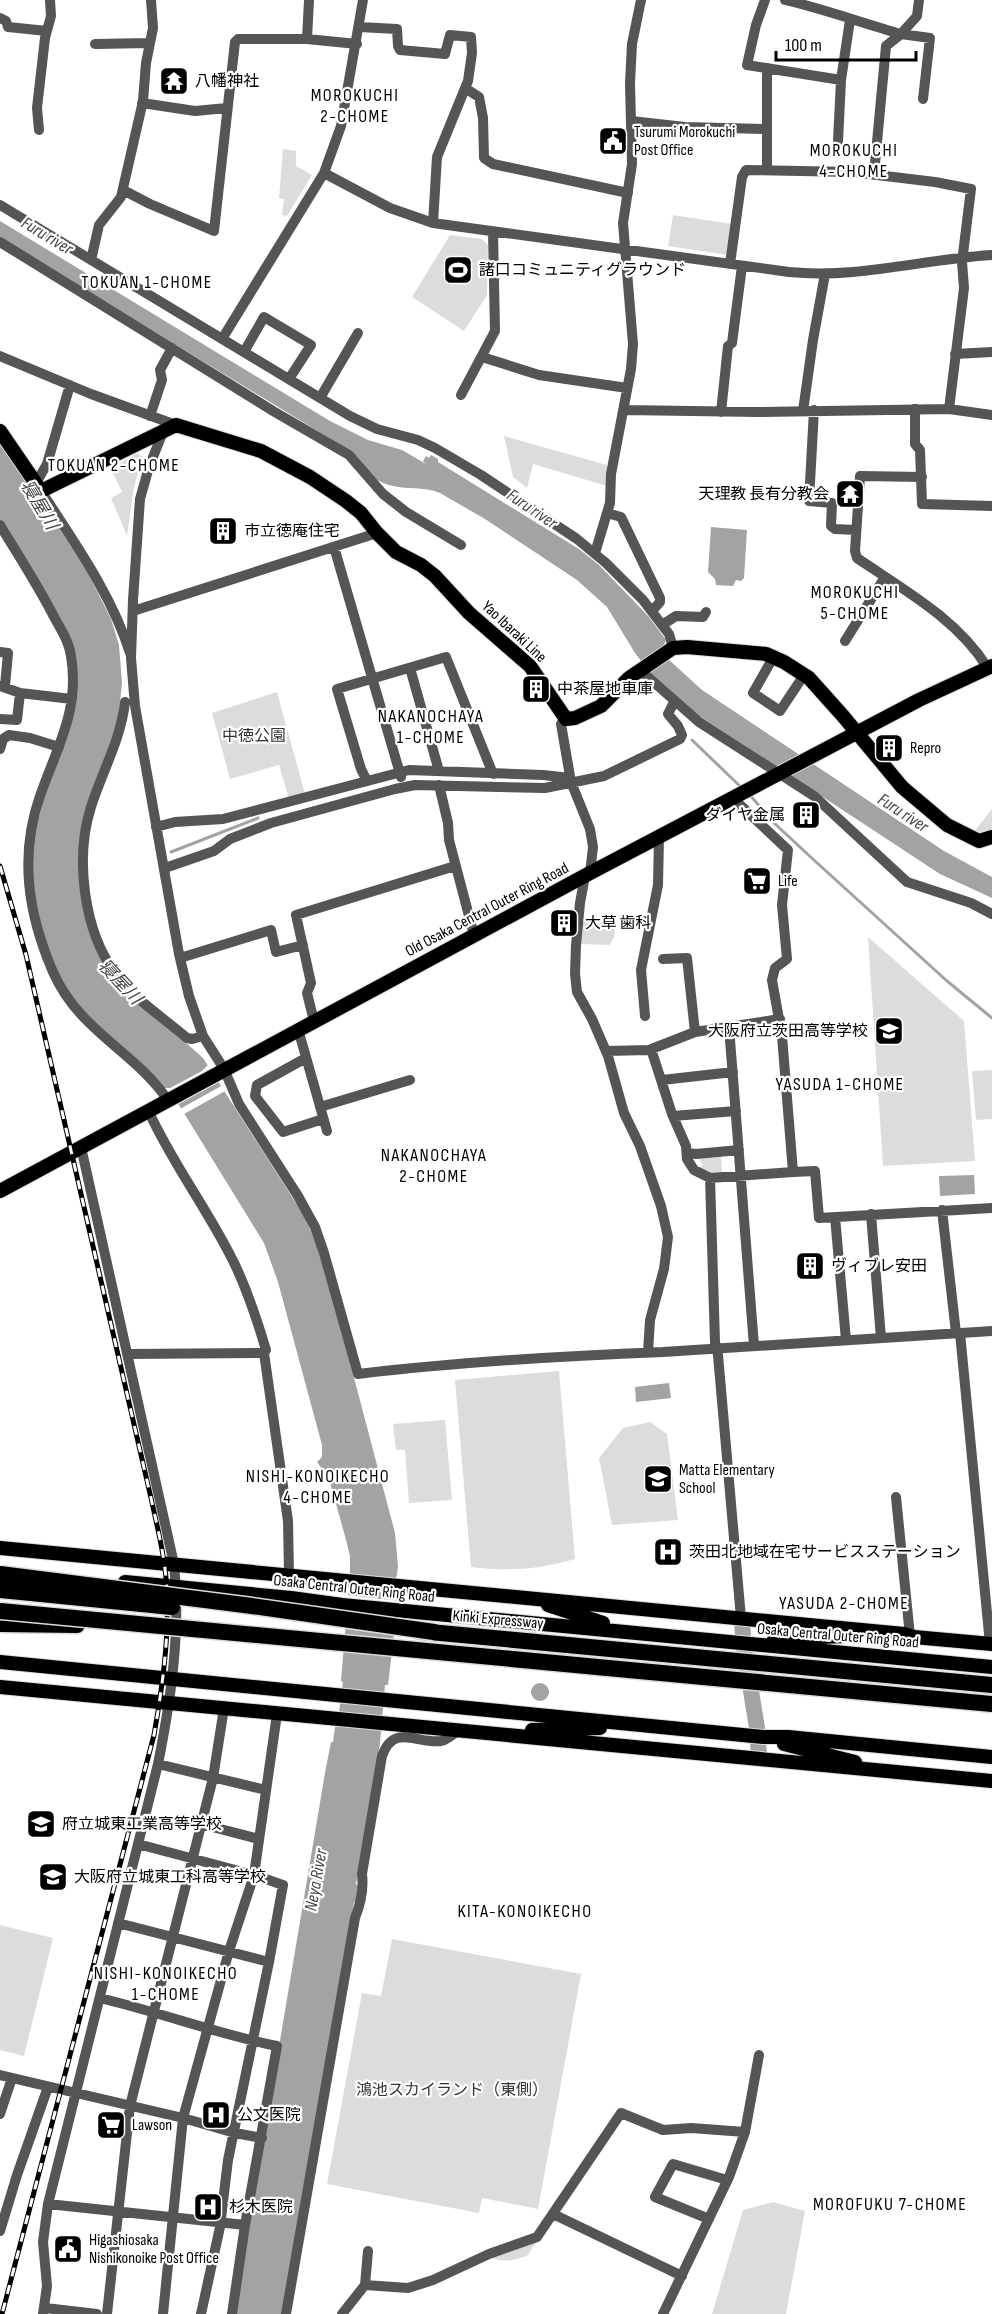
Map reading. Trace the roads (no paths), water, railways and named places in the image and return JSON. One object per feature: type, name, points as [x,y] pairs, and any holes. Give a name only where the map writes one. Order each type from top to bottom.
[{"type":"highway","points":[[0,1572],[252,1605],[434,1632]]},
{"type":"highway","name":"Kinki Expressway","points":[[0,1590],[992,1685]]},
{"type":"highway","points":[[0,1611],[992,1704]]},
{"type":"highway","points":[[0,1624],[147,1625]]},
{"type":"highway","points":[[854,1691],[909,1701],[992,1711]]},
{"type":"main road","points":[[0,431],[39,487],[176,425]]},
{"type":"main road","name":"Yao Ibaraki Line","points":[[176,425],[261,451],[310,477],[361,513],[376,533],[396,552],[421,565],[435,576],[469,613],[530,666],[566,719]]},
{"type":"main road","points":[[566,719],[575,718],[601,706],[629,678],[670,651],[731,650],[774,656],[804,675],[826,697],[902,787],[947,825],[980,841],[992,837]]},
{"type":"main road","name":"Old Osaka Central Outer Ring Road","points":[[0,1191],[587,875],[919,700],[990,666]]},
{"type":"main road","points":[[0,1548],[991,1644]]},
{"type":"main road","name":"Osaka Central Outer Ring Road","points":[[0,1572],[176,1587],[401,1611],[992,1667]]},
{"type":"main road","points":[[526,1598],[595,1622],[683,1637],[723,1636],[776,1639],[838,1636],[904,1640],[910,1636]]},
{"type":"main road","points":[[0,1662],[392,1702],[992,1757]]},
{"type":"main road","points":[[0,1687],[992,1781]]},
{"type":"main road","points":[[440,1729],[466,1725],[558,1730],[635,1725]]},
{"type":"main road","points":[[763,1737],[889,1772]]},
{"type":"street","points":[[39,130],[37,108],[51,16],[50,0]]},
{"type":"street","points":[[91,260],[99,225],[121,197],[123,190],[142,104],[149,43],[153,28],[151,0]]},
{"type":"street","points":[[307,39],[309,0]]},
{"type":"street","points":[[222,339],[324,173],[341,126],[363,0]]},
{"type":"street","points":[[595,553],[611,494],[611,474],[624,410],[633,344],[622,223],[632,164],[632,44],[640,0]]},
{"type":"street","points":[[765,0],[747,65],[840,80]]},
{"type":"street","points":[[785,0],[819,8],[850,20],[902,34],[930,38],[923,99]]},
{"type":"street","points":[[873,174],[886,46],[902,34],[917,16],[919,0]]},
{"type":"street","points":[[0,18],[6,21],[8,27],[47,31]]},
{"type":"street","points":[[838,141],[840,80],[850,20]]},
{"type":"street","points":[[359,27],[397,29],[400,50],[445,54],[447,37],[450,35],[471,37],[472,53],[465,88],[437,157],[433,223]]},
{"type":"street","points":[[123,190],[214,231],[235,42],[238,39],[307,39],[357,44]]},
{"type":"street","points":[[95,44],[149,43]]},
{"type":"street","points":[[766,68],[767,170]]},
{"type":"street","points":[[465,88],[479,97],[483,118],[482,152],[486,160],[494,164],[628,193]]},
{"type":"street","points":[[142,104],[195,111],[227,108]]},
{"type":"street","points":[[631,121],[685,127],[766,129]]},
{"type":"street","points":[[730,264],[742,177],[746,170],[873,174],[971,189],[963,256],[964,288],[948,409]]},
{"type":"street","points":[[324,173],[390,208],[433,223],[742,266],[825,274],[867,271],[963,256],[992,255]]},
{"type":"street","points":[[0,205],[188,320],[367,425],[416,439],[481,475],[595,553],[635,591],[652,611],[671,636],[670,651]]},
{"type":"street","points":[[461,395],[495,327],[493,232]]},
{"type":"street","points":[[0,242],[349,455],[383,494],[461,545]]},
{"type":"street","points":[[721,412],[728,346],[732,343],[742,266]]},
{"type":"street","points":[[825,274],[808,411],[809,501],[832,503],[831,526],[835,530],[856,530]]},
{"type":"street","points":[[244,352],[264,317],[305,341],[311,345],[290,379]]},
{"type":"street","points":[[320,398],[358,333]]},
{"type":"street","points":[[150,416],[162,380],[160,370],[172,348]]},
{"type":"street","points":[[955,354],[992,352]]},
{"type":"street","points":[[0,356],[176,425]]},
{"type":"street","points":[[482,357],[539,375],[627,388]]},
{"type":"street","points":[[70,385],[39,487],[94,574],[113,612],[131,658]]},
{"type":"street","points":[[915,409],[915,444],[921,450],[922,504],[992,506]]},
{"type":"street","points":[[624,410],[721,412],[948,409],[992,415]]},
{"type":"street","points":[[163,432],[148,467],[140,499],[131,658],[135,706],[180,958],[189,996],[203,1035],[220,1071],[312,1221],[324,1253],[358,1374],[498,1361],[992,1331]]},
{"type":"street","points":[[922,477],[860,476],[855,551],[857,558],[943,617],[990,666]]},
{"type":"street","points":[[607,513],[621,517],[660,598],[652,611]]},
{"type":"street","points":[[0,525],[65,637],[72,663],[70,714],[40,797],[27,856],[29,883],[42,940],[58,982],[80,1014],[168,1099]]},
{"type":"street","points":[[133,611],[376,533]]},
{"type":"street","points":[[334,547],[404,786]]},
{"type":"street","points":[[845,641],[885,577]]},
{"type":"street","points":[[662,625],[676,616],[697,618],[706,612]]},
{"type":"street","points":[[0,652],[8,653],[3,686],[7,689],[20,693],[72,699]]},
{"type":"street","points":[[774,656],[753,693],[780,711],[804,675]]},
{"type":"street","points":[[366,781],[338,689],[446,657],[493,774]]},
{"type":"street","points":[[410,668],[439,771]]},
{"type":"street","points":[[643,670],[674,702],[703,725],[781,773],[825,804],[907,882],[971,903],[992,914]]},
{"type":"street","points":[[0,719],[17,720],[20,693]]},
{"type":"street","points":[[125,702],[120,730],[86,826],[82,863],[87,902],[103,952],[117,975],[187,1038],[192,1039],[203,1035]]},
{"type":"street","points":[[156,827],[175,822],[221,820],[411,770],[493,774],[553,781],[604,776],[681,736],[681,731],[668,713],[674,702]]},
{"type":"street","points":[[566,719],[561,724],[570,780],[590,829],[593,847],[579,903],[576,984],[580,1000],[592,1019],[606,1051],[624,1113],[640,1146],[661,1206],[668,1237],[664,1269],[650,1320],[648,1352]]},
{"type":"street","points":[[0,749],[3,740],[9,735],[30,738],[59,747]]},
{"type":"street","points":[[165,868],[214,851],[230,839],[271,823],[404,786],[528,788],[553,781]]},
{"type":"street","points":[[439,785],[455,866],[474,935]]},
{"type":"street","points":[[733,798],[788,850],[782,905],[787,959],[775,968],[771,977],[780,1019],[793,1172]]},
{"type":"street","points":[[267,808],[271,823]]},
{"type":"street","points":[[645,1016],[640,970],[658,885],[659,837]]},
{"type":"street","points":[[314,1021],[307,993],[311,983],[296,915],[455,866]]},
{"type":"street","points":[[180,958],[271,930],[276,952],[303,945]]},
{"type":"street","points":[[663,959],[687,958],[695,1032]]},
{"type":"street","points":[[606,1051],[651,1049],[695,1032],[780,1019]]},
{"type":"street","points":[[729,1027],[754,1346]]},
{"type":"street","points":[[298,1029],[327,1131]]},
{"type":"street","points":[[651,1049],[673,1116],[686,1146],[687,1159],[694,1170],[710,1178],[815,1171],[819,1218],[992,1208]]},
{"type":"street","points":[[306,1058],[257,1085],[255,1096],[283,1132],[323,1119]]},
{"type":"street","points":[[662,1080],[733,1072]]},
{"type":"street","points":[[320,1107],[410,1080]]},
{"type":"street","points":[[148,1110],[229,1252],[266,1350],[264,1353],[288,1521],[289,1575]]},
{"type":"street","points":[[673,1116],[736,1111]]},
{"type":"street","points":[[81,1147],[174,1564],[176,1587],[170,1703],[158,1764],[48,2204],[44,2242],[47,2286],[44,2311],[97,2314]]},
{"type":"street","points":[[687,1153],[739,1150]]},
{"type":"street","points":[[710,1178],[717,1348],[741,1618]]},
{"type":"street","points":[[942,1210],[958,1333],[991,1644]]},
{"type":"street","points":[[871,1214],[881,1338]]},
{"type":"street","points":[[835,1217],[846,1340]]},
{"type":"street","points":[[128,1354],[264,1353]]},
{"type":"street","points":[[896,1497],[910,1636]]},
{"type":"street","points":[[107,2314],[130,2106],[213,1778],[224,1708]]},
{"type":"street","points":[[163,2314],[183,2118],[229,1951],[254,1875],[278,1714]]},
{"type":"street","points":[[286,2314],[355,1918],[361,1904],[363,1874],[382,1756],[388,1742],[396,1737],[443,1741],[458,1731]]},
{"type":"street","points":[[158,1764],[266,1790]]},
{"type":"street","points":[[201,1824],[259,1839]]},
{"type":"street","points":[[138,1844],[283,1885],[228,2160],[220,2222],[201,2314]]},
{"type":"street","points":[[118,1923],[269,1962]]},
{"type":"street","points":[[100,1998],[277,2046],[245,2225],[232,2314]]},
{"type":"street","points":[[663,2314],[727,2180],[745,2132],[759,2055]]},
{"type":"street","points":[[0,2075],[262,2138]]},
{"type":"street","points":[[0,2114],[12,2078]]},
{"type":"street","points":[[0,2231],[16,2175],[48,2087]]},
{"type":"street","points":[[365,2285],[408,2288],[433,2280],[489,2254],[537,2237],[621,2113],[663,2130],[691,2128],[745,2132]]},
{"type":"street","points":[[709,2219],[655,2197],[673,2164],[727,2180]]},
{"type":"street","points":[[48,2204],[245,2225]]},
{"type":"street","points":[[553,2214],[682,2276]]},
{"type":"street","points":[[342,2314],[365,2285],[368,2250]]},
{"type":"water","points":[[0,221],[330,421],[368,440],[402,450],[426,464],[423,461],[426,456],[429,458],[431,455],[438,459],[438,462],[579,549],[599,565],[649,617],[666,640],[663,647],[667,658],[702,690],[944,851],[992,877],[992,898],[940,874],[698,715],[652,675],[635,653],[607,607],[577,580],[485,519],[440,493],[395,486],[375,478],[339,444],[0,238]]},
{"type":"water","points":[[0,439],[88,573],[111,619],[119,645],[122,683],[118,721],[82,823],[94,939],[137,999],[203,1058],[303,1214],[316,1242],[334,1302],[395,1533],[398,1567],[393,1599],[398,1600],[388,1685],[385,1685],[380,1743],[356,1884],[358,1886],[356,1901],[282,2314],[234,2314],[325,1773],[331,1742],[333,1742],[335,1727],[337,1727],[343,1682],[341,1681],[350,1556],[329,1479],[317,1462],[322,1457],[322,1445],[278,1282],[264,1243],[179,1105],[91,1021],[67,993],[44,939],[30,871],[32,842],[76,686],[49,599],[0,519]]},
{"type":"water","points":[[711,527],[747,530],[744,578],[741,581],[736,580],[733,586],[716,585],[715,579],[708,572]]},
{"type":"water","points":[[974,1175],[975,1194],[940,1196],[939,1176]]},
{"type":"water","points":[[669,1383],[671,1398],[636,1402],[635,1387]]},
{"type":"water","points":[[540,1683],[546,1686],[549,1692],[546,1698],[540,1701],[534,1698],[531,1692],[534,1686]]},
{"type":"waterway","points":[[692,740],[742,788]]},
{"type":"waterway","points":[[749,794],[774,823],[815,861],[947,981],[992,1018]]},
{"type":"waterway","points":[[171,852],[258,818]]},
{"type":"waterway","points":[[742,1623],[743,1634]]},
{"type":"waterway","points":[[744,1648],[757,1728]]},
{"type":"waterway","points":[[758,1743],[759,1754]]},
{"type":"railway","points":[[0,866],[26,955],[151,1498],[165,1569],[167,1593],[164,1665],[154,1735],[2,2314]]},
{"type":"place","name":"八幡神社","points":[[174,81]]},
{"type":"place","name":"Tsurumi Morokuchi Post Office","points":[[613,141]]},
{"type":"place","name":"諸口コミュニティグラウンド","points":[[458,270]]},
{"type":"place","name":"天理教 長有分教会","points":[[850,494]]},
{"type":"place","name":"市立徳庵住宅","points":[[223,531]]},
{"type":"place","name":"中茶屋地車庫","points":[[536,689]]},
{"type":"place","name":"Repro","points":[[889,748]]},
{"type":"place","name":"ダイヤ金属","points":[[806,815]]},
{"type":"place","name":"Life","points":[[757,881]]},
{"type":"place","name":"大草 歯科","points":[[564,923]]},
{"type":"place","name":"大阪府立茨田高等学校","points":[[889,1031]]},
{"type":"place","name":"ヴィブレ安田","points":[[810,1266]]},
{"type":"place","name":"Matta Elementary School","points":[[658,1479]]},
{"type":"place","name":"茨田北地域在宅サービスステーション","points":[[668,1552]]},
{"type":"place","name":"府立城東工業高等学校","points":[[41,1824]]},
{"type":"place","name":"大阪府立城東工科高等学校","points":[[53,1877]]},
{"type":"place","name":"公文医院","points":[[216,2115]]},
{"type":"place","name":"Lawson","points":[[111,2125]]},
{"type":"place","name":"杉木医院","points":[[208,2207]]},
{"type":"place","name":"Higashiosaka Nishikonoike Post Office","points":[[68,2249]]},
{"type":"district","name":"MOROKUCHI 2-CHOME","points":[[355,106]]},
{"type":"district","name":"MOROKUCHI 4-CHOME","points":[[854,160]]},
{"type":"district","name":"TOKUAN 1-CHOME","points":[[147,282]]},
{"type":"district","name":"TOKUAN 2-CHOME","points":[[114,465]]},
{"type":"district","name":"MOROKUCHI 5-CHOME","points":[[855,602]]},
{"type":"district","name":"NAKANOCHAYA 1-CHOME","points":[[431,726]]},
{"type":"district","name":"YASUDA 1-CHOME","points":[[840,1084]]},
{"type":"district","name":"NAKANOCHAYA 2-CHOME","points":[[434,1165]]},
{"type":"district","name":"NISHI-KONOIKECHO 4-CHOME","points":[[318,1486]]},
{"type":"district","name":"YASUDA 2-CHOME","points":[[844,1603]]},
{"type":"district","name":"KITA-KONOIKECHO","points":[[525,1911]]},
{"type":"district","name":"NISHI-KONOIKECHO 1-CHOME","points":[[166,1983]]},
{"type":"district","name":"MOROFUKU 7-CHOME","points":[[890,2204]]},
{"type":"water label","name":"Furu river","points":[[47,236]]},
{"type":"water label","name":"寝屋川","points":[[39,505]]},
{"type":"water label","name":"Furu river","points":[[532,509]]},
{"type":"water label","name":"Furu river","points":[[903,813]]},
{"type":"water label","name":"寝屋川","points":[[120,982]]},
{"type":"water label","name":"Neya River","points":[[316,1880]]},
{"type":"park label","name":"中徳公園","points":[[254,736]]},
{"type":"park label","name":"鴻池スカイランド（東側）","points":[[452,2090]]}]
